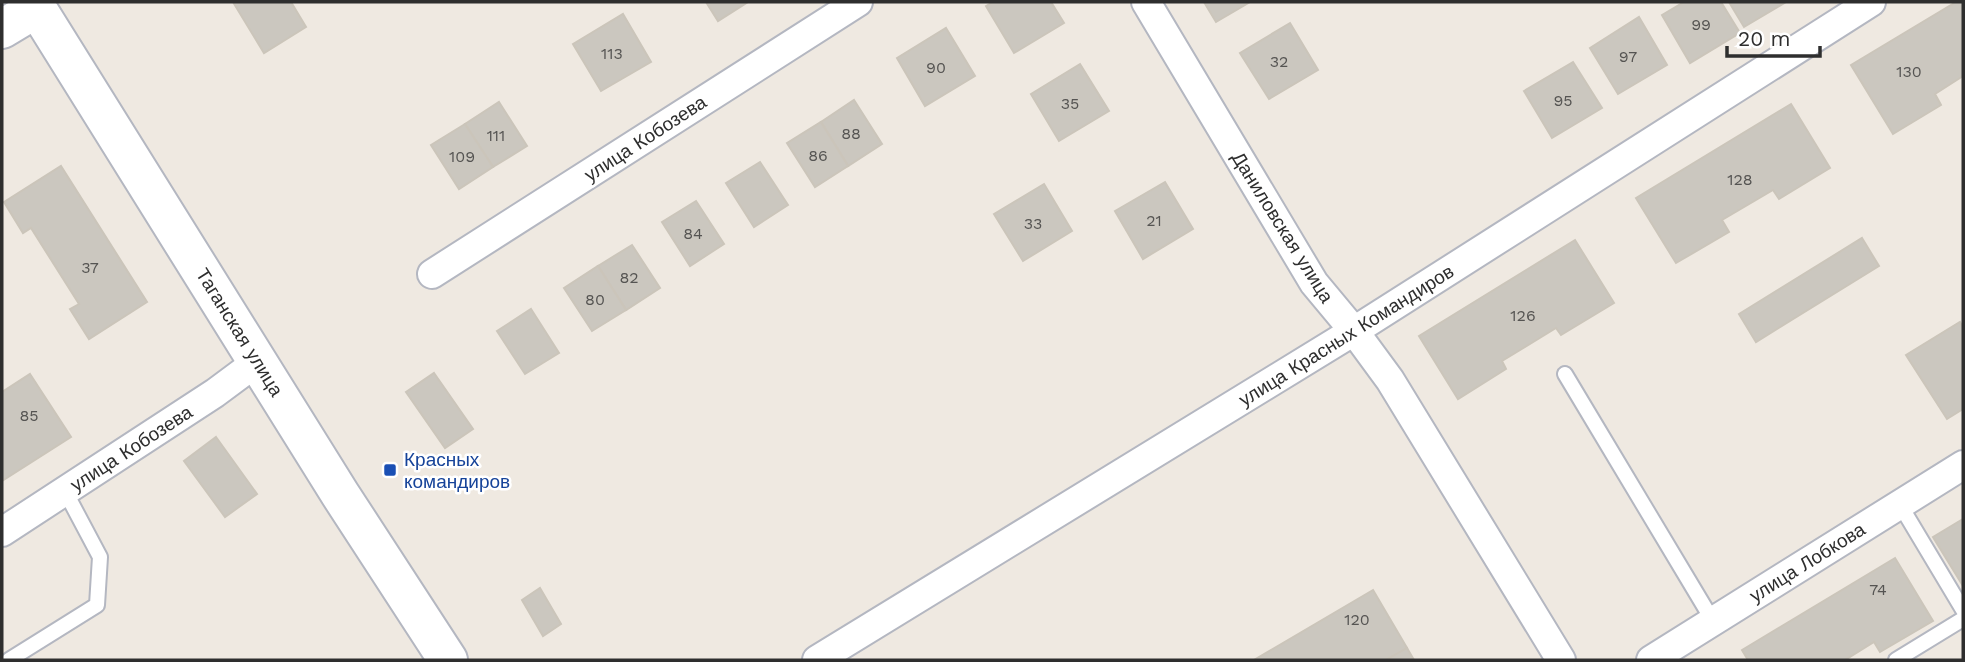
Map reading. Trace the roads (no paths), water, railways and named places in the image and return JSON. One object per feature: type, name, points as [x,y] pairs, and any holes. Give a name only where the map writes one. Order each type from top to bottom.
[{"type":"main road","points":[[2,29],[35,5]]},
{"type":"main road","name":"Таганская улица","points":[[35,5],[341,494],[449,660]]},
{"type":"street","name":"улица Кобозева","points":[[432,274],[858,2]]},
{"type":"street","name":"Даниловская улица","points":[[1146,2],[1314,283],[1390,380],[1561,660]]},
{"type":"street","name":"улица Красных Командиров","points":[[817,660],[1354,331],[1871,2]]},
{"type":"street","name":"улица Кобозева","points":[[2,531],[215,393],[258,361]]},
{"type":"street","name":"улица Лобкова","points":[[1651,660],[1963,465]]},
{"type":"lane","points":[[1565,374],[1713,621]]},
{"type":"lane","points":[[9,660],[97,606],[100,557],[65,491]]},
{"type":"lane","points":[[1899,503],[1963,610]]},
{"type":"lane","points":[[1896,660],[1963,619]]},
{"type":"place","name":"Красных командиров","points":[[390,470]]}]
